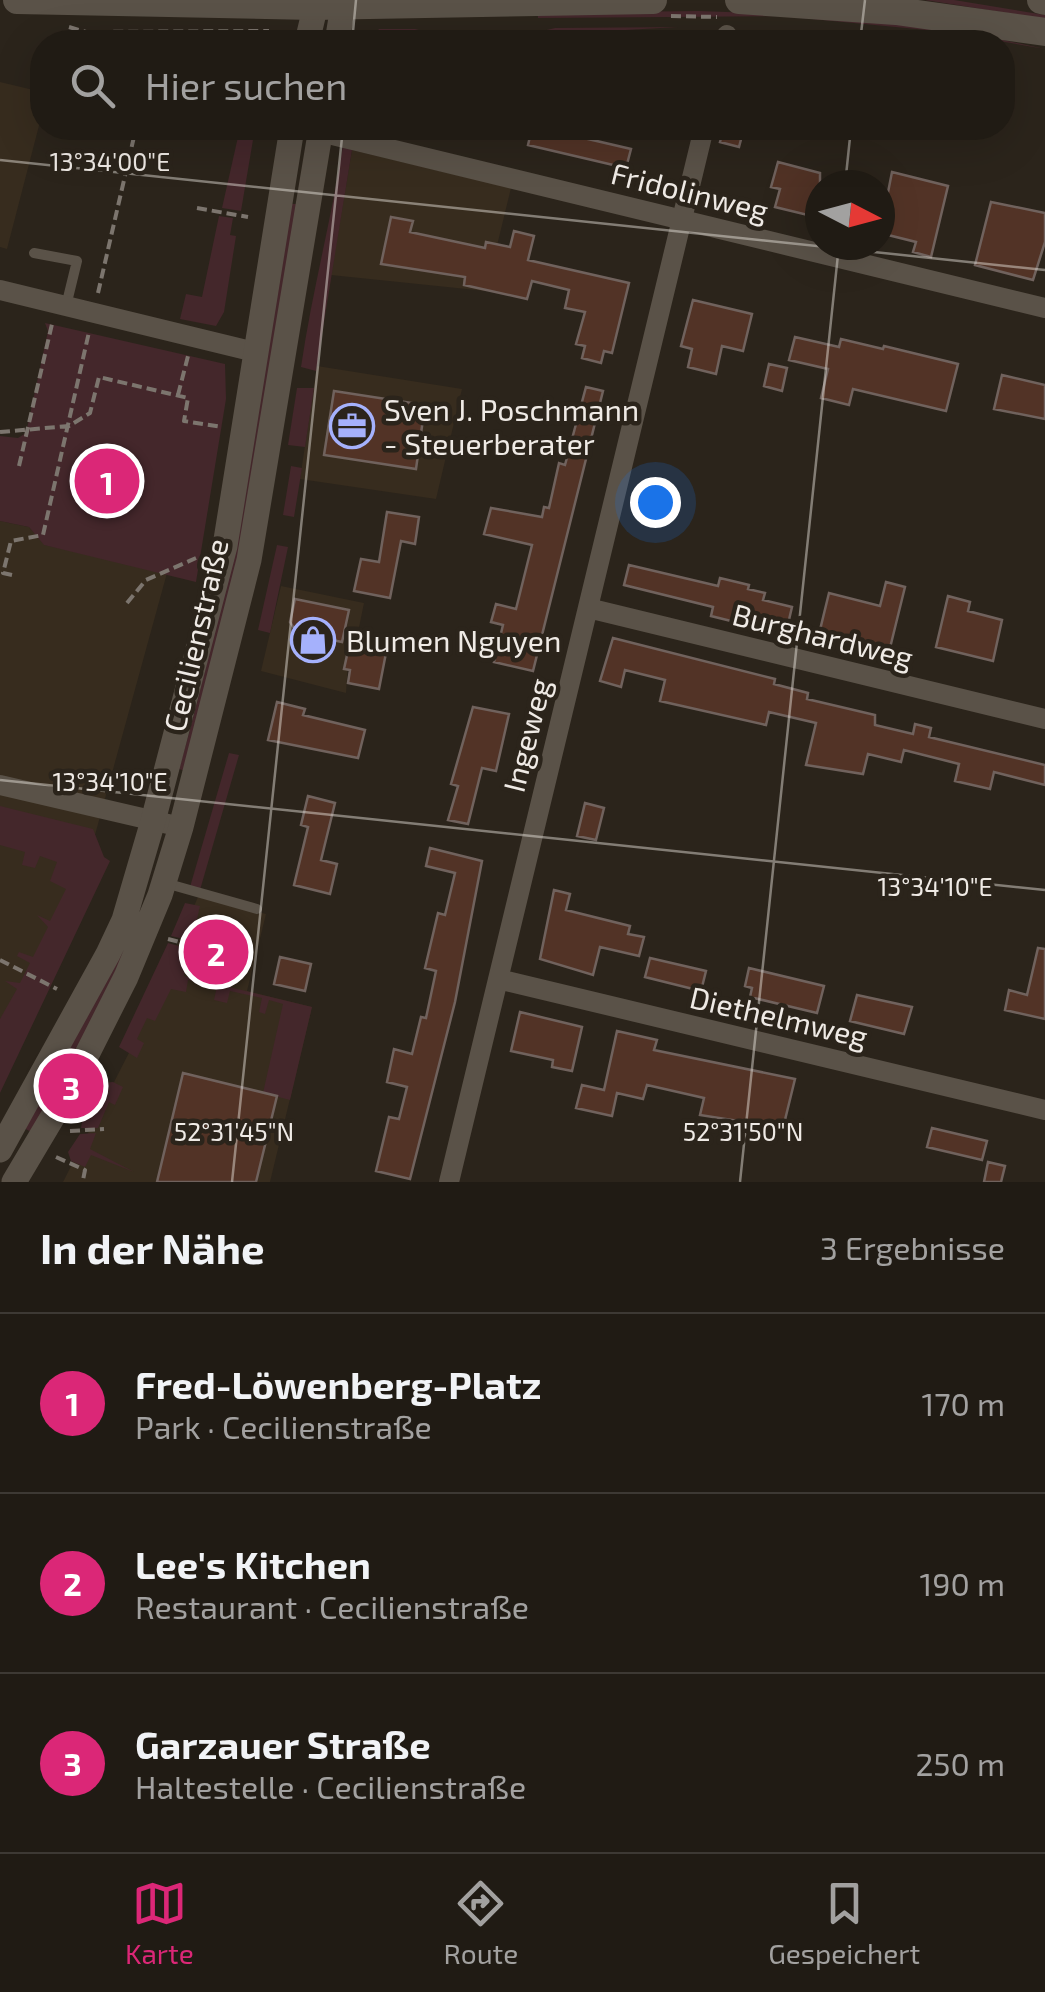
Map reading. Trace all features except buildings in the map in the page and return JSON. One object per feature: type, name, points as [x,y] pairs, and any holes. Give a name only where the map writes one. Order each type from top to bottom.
[{"type":"main road","points":[[17,0],[652,0]]},
{"type":"main road","points":[[739,0],[896,11],[1045,32]]},
{"type":"street","points":[[313,30],[329,3]]},
{"type":"street","points":[[329,3],[335,30]]},
{"type":"street","name":"Cecilienstraße","points":[[0,1150],[124,920],[153,821],[225,546],[290,140]]},
{"type":"street","name":"Cecilienstraße","points":[[14,1182],[87,1055],[164,883],[181,827],[248,560],[319,140]]},
{"type":"street","name":"Fridolinweg","points":[[361,140],[1045,308]]},
{"type":"street","name":"Ingeweg","points":[[449,1182],[701,140]]},
{"type":"street","points":[[0,290],[59,312],[256,352]]},
{"type":"street","name":"Burghardweg","points":[[588,608],[1045,718]]},
{"type":"street","points":[[0,785],[181,827]]},
{"type":"street","name":"Diethelmweg","points":[[498,979],[1045,1110]]},
{"type":"lane","points":[[34,253],[77,262],[59,312]]},
{"type":"lane","points":[[164,883],[256,909]]},
{"type":"path","points":[[57,24],[79,30]]},
{"type":"path","points":[[104,267],[133,140]]},
{"type":"path","points":[[197,208],[248,216]]},
{"type":"path","points":[[19,466],[59,312]]},
{"type":"path","points":[[12,575],[3,573],[11,541],[43,535],[90,328]]},
{"type":"path","points":[[178,395],[189,352]]},
{"type":"path","points":[[0,432],[69,426],[90,413],[100,377],[188,398],[184,421],[226,428]]},
{"type":"path","points":[[126,603],[146,580],[205,554]]},
{"type":"path","points":[[165,938],[187,944]]},
{"type":"path","points":[[0,960],[58,989]]},
{"type":"path","points":[[70,1130],[104,1128]]},
{"type":"path","points":[[56,1158],[85,1170],[83,1180]]},
{"type":"shaded area","points":[[925,0],[954,0],[1045,15],[1045,19]]},
{"type":"shaded area","points":[[698,11],[821,15],[949,30],[780,16],[538,18],[538,13]]},
{"type":"shaded area","points":[[678,27],[547,30],[555,28]]},
{"type":"shaded area","points":[[0,82],[30,89],[30,140],[35,140],[7,249],[0,247]]},
{"type":"shaded area","points":[[237,140],[253,140],[241,211],[222,208]]},
{"type":"shaded area","points":[[343,146],[352,150],[316,371],[301,367]]},
{"type":"shaded area","points":[[352,150],[511,188],[486,291],[331,275]]},
{"type":"shaded area","points":[[289,204],[297,204],[237,566],[186,771],[179,769],[230,559]]},
{"type":"shaded area","points":[[219,216],[233,218],[230,235],[236,236],[224,312],[216,326],[180,319],[186,294],[202,297]]},
{"type":"shaded area","points":[[45,323],[225,364],[226,399],[196,582],[44,545],[29,527],[0,521],[0,436],[18,438],[26,433],[48,331]]},
{"type":"shaded area","points":[[317,366],[462,389],[436,499],[300,479]]},
{"type":"shaded area","points":[[297,388],[314,388],[305,447],[288,445]]},
{"type":"shaded area","points":[[291,466],[302,468],[294,517],[283,515]]},
{"type":"shaded area","points":[[0,521],[29,527],[45,545],[167,573],[87,864],[0,1046]]},
{"type":"shaded area","points":[[277,545],[288,547],[270,633],[258,630]]},
{"type":"shaded area","name":"Blumen Nguyen","points":[[281,586],[364,603],[355,647],[349,647],[346,693],[261,671]]},
{"type":"shaded area","points":[[229,753],[239,755],[200,890],[190,887]]},
{"type":"shaded area","points":[[0,806],[93,829],[104,857],[110,861],[0,1093],[0,1019],[17,989],[5,981],[20,983],[30,963],[17,956],[19,952],[33,957],[48,927],[37,915],[50,921],[66,889],[50,881],[57,862],[40,856],[35,868],[22,865],[25,852],[0,845]]},
{"type":"shaded area","points":[[198,897],[266,914],[247,991],[312,1007],[270,1182],[63,1182],[136,1039]]},
{"type":"shaded area","points":[[185,903],[200,906],[192,941],[171,936]]},
{"type":"shaded area","points":[[168,943],[190,949],[184,976],[312,1007],[290,1100],[263,1093],[283,1004],[269,1000],[265,1014],[259,1012],[262,998],[230,991],[227,1003],[214,1000],[217,986],[188,980],[186,992],[171,989],[155,1021],[147,1018],[137,1039],[144,1043],[137,1058],[119,1047]]},
{"type":"shaded area","points":[[120,946],[126,949],[100,1009],[33,1133],[24,1128]]},
{"type":"shaded area","points":[[113,1082],[123,1087],[115,1105],[109,1102],[98,1128],[81,1128],[83,1116],[89,1116],[97,1102],[92,1099],[100,1083]]},
{"type":"shaded area","points":[[96,1133],[90,1149],[134,1172],[91,1155],[85,1167],[71,1161],[68,1152],[80,1134]]},
{"type":"place","name":"Sven J. Poschmann - Steuerberater","points":[[352,426]]},
{"type":"place","name":"Fred-Löwenberg-Platz","points":[[107,481]]},
{"type":"place","name":"Blumen Nguyen","points":[[313,640]]},
{"type":"place","name":"Lee's Kitchen","points":[[216,952]]},
{"type":"place","name":"Garzauer Straße","points":[[71,1086]]}]
